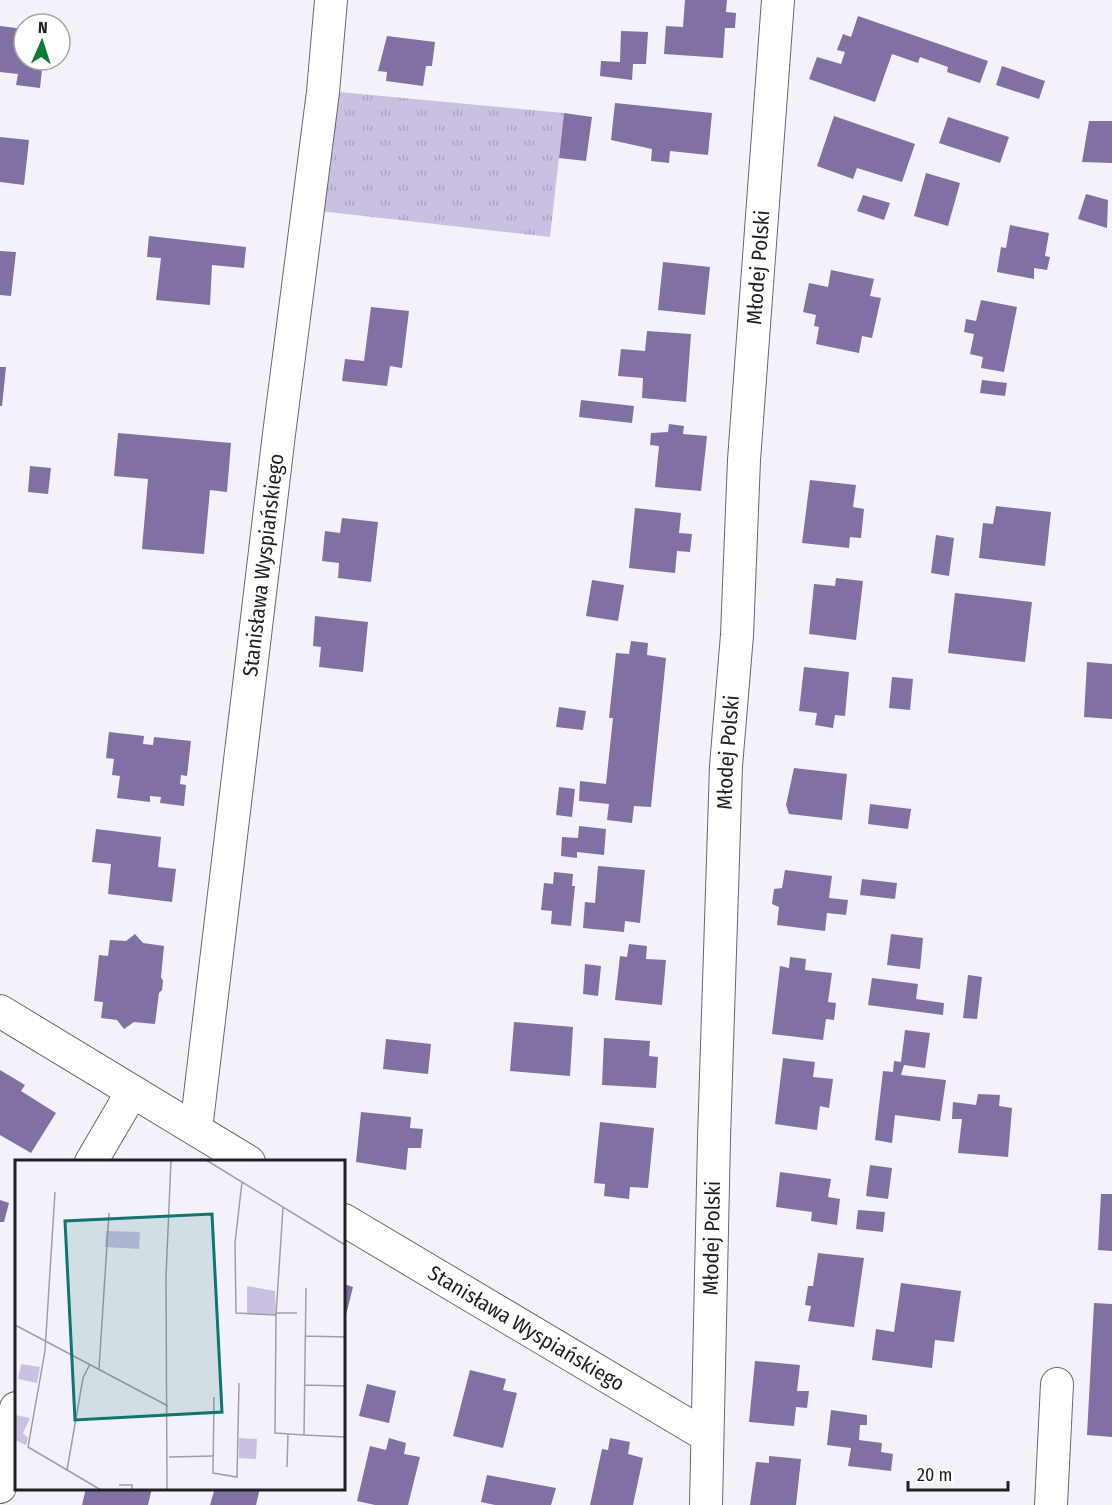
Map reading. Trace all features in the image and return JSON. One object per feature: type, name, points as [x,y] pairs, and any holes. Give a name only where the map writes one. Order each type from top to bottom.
[{"type":"street","name":"Stanisława Wyspiańskiego","points":[[196,1129],[277,445],[321,103],[331,0]]},
{"type":"street","name":"Młodej Polski","points":[[706,1505],[726,766],[737,634],[744,460],[778,0]]},
{"type":"street","points":[[0,1011],[247,1160]]},
{"type":"street","points":[[92,1160],[132,1092]]},
{"type":"street","name":"Stanisława Wyspiańskiego","points":[[345,1221],[707,1436]]},
{"type":"street","points":[[1051,1505],[1057,1384]]},
{"type":"street","points":[[0,1487],[15,1413]]},
{"type":"green space","points":[[307,89],[564,113],[550,237],[293,208]]},
{"type":"building","points":[[685,0],[727,0],[726,12],[736,13],[735,28],[725,28],[723,58],[664,54],[666,26],[683,27]]},
{"type":"building","points":[[858,16],[988,61],[980,83],[947,72],[948,67],[920,57],[918,63],[892,54],[875,102],[809,79],[817,57],[841,64],[845,52],[837,50],[843,34],[851,37]]},
{"type":"building","points":[[0,26],[12,28],[12,72],[42,72],[40,88],[16,85],[18,74],[0,72]]},
{"type":"building","points":[[621,31],[648,32],[646,64],[633,64],[632,80],[600,76],[601,61],[620,62]]},
{"type":"building","points":[[387,36],[435,42],[432,66],[426,66],[423,86],[386,81],[387,72],[378,71]]},
{"type":"building","points":[[1002,66],[1045,81],[1039,99],[996,85]]},
{"type":"building","points":[[615,103],[712,113],[708,155],[670,151],[669,163],[651,161],[652,149],[611,140]]},
{"type":"building","points":[[564,113],[592,117],[586,161],[559,158]]},
{"type":"building","points":[[834,116],[915,144],[902,182],[857,168],[853,179],[817,166]]},
{"type":"building","points":[[948,117],[1009,137],[1000,163],[939,143]]},
{"type":"building","points":[[1089,121],[1112,121],[1112,163],[1082,162]]},
{"type":"building","points":[[0,137],[29,140],[24,185],[0,182]]},
{"type":"building","points":[[926,173],[960,183],[948,226],[914,216]]},
{"type":"building","points":[[1086,194],[1108,200],[1107,228],[1078,219]]},
{"type":"building","points":[[863,195],[890,203],[884,220],[857,211]]},
{"type":"building","points":[[1010,225],[1049,233],[1045,256],[1050,257],[1047,270],[1034,268],[1034,279],[997,272],[1001,247],[1006,248]]},
{"type":"building","points":[[149,236],[246,247],[244,268],[212,265],[210,305],[156,300],[161,258],[147,257]]},
{"type":"building","points":[[0,251],[16,252],[11,296],[0,295]]},
{"type":"building","points":[[663,262],[710,267],[705,315],[658,310]]},
{"type":"building","points":[[831,270],[874,279],[870,296],[881,298],[872,338],[862,336],[859,353],[816,344],[819,327],[814,326],[816,315],[803,312],[809,283],[828,287]]},
{"type":"building","points":[[981,300],[1017,307],[1004,372],[981,368],[983,357],[970,354],[974,334],[964,332],[966,319],[976,321]]},
{"type":"building","points":[[371,307],[409,311],[402,368],[390,366],[387,386],[342,381],[345,359],[364,361]]},
{"type":"building","points":[[647,331],[691,334],[686,402],[642,398],[643,378],[618,376],[621,349],[645,351]]},
{"type":"building","points":[[0,367],[6,367],[2,406],[0,406]]},
{"type":"building","points":[[982,380],[1007,383],[1005,396],[980,393]]},
{"type":"building","points":[[581,400],[634,406],[632,423],[579,417]]},
{"type":"building","points":[[669,424],[684,426],[683,434],[707,436],[701,491],[655,487],[659,446],[650,445],[651,433],[668,432]]},
{"type":"building","points":[[118,433],[231,443],[227,492],[210,490],[204,554],[142,549],[148,479],[114,476]]},
{"type":"building","points":[[30,466],[51,468],[48,494],[28,492]]},
{"type":"building","points":[[810,480],[856,485],[853,507],[864,509],[861,538],[850,537],[849,548],[802,543]]},
{"type":"building","points":[[996,506],[1051,512],[1045,566],[979,558],[983,523],[993,524]]},
{"type":"building","points":[[635,508],[681,513],[679,533],[692,534],[690,552],[677,551],[675,573],[629,568]]},
{"type":"building","points":[[342,518],[378,522],[371,582],[338,578],[339,563],[322,561],[325,531],[340,533]]},
{"type":"building","points":[[936,535],[954,538],[949,576],[931,573]]},
{"type":"building","points":[[836,578],[863,581],[856,640],[809,634],[814,584],[835,586]]},
{"type":"building","points":[[592,580],[624,585],[618,621],[586,616]]},
{"type":"building","points":[[955,593],[1032,602],[1025,662],[948,653]]},
{"type":"building","points":[[315,616],[368,622],[363,672],[319,667],[321,647],[313,646]]},
{"type":"building","points":[[631,641],[648,643],[647,655],[666,658],[651,807],[634,806],[632,823],[607,820],[609,804],[579,801],[580,781],[606,784],[613,718],[609,718],[616,653],[629,654]]},
{"type":"building","points":[[1087,662],[1112,664],[1112,719],[1084,717]]},
{"type":"building","points":[[804,667],[849,672],[845,716],[835,715],[833,728],[815,725],[817,713],[799,711]]},
{"type":"building","points":[[892,677],[913,679],[910,710],[889,708]]},
{"type":"building","points":[[559,707],[586,711],[583,730],[556,727]]},
{"type":"building","points":[[109,732],[144,736],[143,744],[153,745],[154,737],[191,741],[187,776],[181,775],[180,784],[186,785],[184,806],[160,803],[161,797],[150,796],[150,802],[117,798],[120,776],[112,775],[114,759],[106,758]]},
{"type":"building","points":[[794,768],[847,774],[842,820],[789,814],[786,805]]},
{"type":"building","points":[[559,787],[575,789],[572,817],[556,815]]},
{"type":"building","points":[[870,804],[911,809],[908,829],[868,824]]},
{"type":"building","points":[[579,826],[606,829],[604,855],[577,852],[577,858],[561,856],[562,837],[578,838]]},
{"type":"building","points":[[96,829],[161,837],[158,867],[176,869],[172,902],[108,894],[111,864],[92,862]]},
{"type":"building","points":[[598,866],[645,870],[640,923],[625,921],[624,932],[583,928],[585,902],[595,903]]},
{"type":"building","points":[[785,870],[832,876],[829,898],[848,900],[846,915],[827,913],[825,931],[777,925],[779,907],[772,904],[774,889],[782,888]]},
{"type":"building","points":[[554,872],[573,874],[572,886],[575,886],[571,926],[551,924],[552,911],[541,910],[544,883],[553,884]]},
{"type":"building","points":[[862,879],[897,883],[895,899],[860,895]]},
{"type":"building","points":[[135,934],[143,943],[164,946],[162,990],[159,993],[155,1024],[134,1022],[124,1029],[117,1020],[101,1018],[103,1002],[94,1001],[99,955],[108,956],[110,940],[126,941]]},
{"type":"building","points":[[891,934],[923,938],[920,969],[887,965]]},
{"type":"building","points":[[629,944],[647,946],[646,959],[666,960],[662,1005],[615,1000],[620,956],[627,957]]},
{"type":"building","points":[[790,957],[806,959],[805,970],[832,973],[828,1002],[836,1003],[834,1020],[826,1019],[823,1040],[772,1034],[780,966],[789,968]]},
{"type":"building","points":[[585,964],[601,966],[598,996],[583,994]]},
{"type":"building","points":[[968,975],[982,977],[977,1019],[963,1018]]},
{"type":"building","points":[[872,978],[918,984],[916,999],[944,1003],[943,1015],[868,1005]]},
{"type":"building","points":[[514,1022],[573,1027],[570,1076],[510,1071]]},
{"type":"building","points":[[905,1030],[930,1033],[925,1068],[904,1065],[901,1075],[946,1080],[940,1121],[895,1115],[892,1143],[875,1140],[883,1071],[893,1072],[894,1061],[901,1062]]},
{"type":"building","points":[[604,1038],[650,1041],[649,1056],[658,1057],[656,1088],[602,1085]]},
{"type":"building","points":[[386,1039],[431,1044],[428,1074],[383,1069]]},
{"type":"building","points":[[783,1058],[815,1062],[813,1077],[833,1079],[829,1108],[820,1106],[817,1130],[775,1124]]},
{"type":"building","points":[[0,1070],[25,1085],[21,1091],[56,1113],[31,1153],[0,1135]]},
{"type":"building","points":[[978,1094],[1000,1095],[999,1106],[1012,1108],[1008,1157],[958,1153],[962,1119],[952,1119],[953,1102],[976,1105]]},
{"type":"building","points":[[361,1112],[411,1117],[410,1128],[423,1129],[421,1148],[408,1148],[406,1170],[356,1162]]},
{"type":"building","points":[[600,1122],[654,1128],[648,1188],[630,1187],[629,1199],[604,1196],[605,1184],[594,1183]]},
{"type":"building","points":[[870,1165],[892,1168],[888,1199],[866,1196]]},
{"type":"building","points":[[780,1172],[831,1179],[828,1197],[840,1199],[837,1225],[811,1221],[812,1212],[776,1207]]},
{"type":"building","points":[[1101,1194],[1112,1194],[1112,1251],[1098,1250]]},
{"type":"building","points":[[0,1200],[9,1203],[4,1222],[0,1222]]},
{"type":"building","points":[[858,1210],[885,1212],[883,1232],[856,1229]]},
{"type":"building","points":[[818,1253],[864,1258],[854,1327],[808,1321],[811,1306],[805,1305],[808,1286],[813,1286]]},
{"type":"building","points":[[901,1283],[961,1291],[954,1342],[935,1340],[932,1368],[872,1360],[876,1329],[894,1332]]},
{"type":"building","points":[[345,1284],[353,1287],[345,1319]]},
{"type":"building","points":[[1094,1303],[1112,1304],[1112,1437],[1087,1435]]},
{"type":"building","points":[[755,1361],[800,1365],[797,1391],[809,1391],[807,1408],[796,1407],[794,1426],[749,1422]]},
{"type":"building","points":[[470,1370],[506,1379],[503,1390],[517,1393],[503,1448],[453,1436]]},
{"type":"building","points":[[367,1384],[396,1391],[389,1423],[359,1416]]},
{"type":"building","points":[[831,1410],[867,1415],[867,1425],[860,1425],[859,1440],[882,1443],[881,1452],[893,1454],[891,1471],[848,1466],[851,1448],[827,1445]]},
{"type":"building","points":[[389,1438],[406,1443],[404,1454],[420,1457],[408,1505],[375,1505],[357,1501],[370,1446],[386,1450]]},
{"type":"building","points":[[610,1438],[630,1442],[628,1454],[643,1458],[633,1505],[590,1505],[602,1449],[608,1450]]},
{"type":"building","points":[[769,1456],[801,1459],[796,1505],[750,1505],[756,1462],[769,1463]]},
{"type":"building","points":[[487,1475],[556,1488],[551,1505],[495,1505],[481,1502]]},
{"type":"building","points":[[86,1490],[152,1490],[148,1505],[82,1505]]},
{"type":"building","points":[[214,1490],[260,1490],[256,1505],[210,1505]]}]
